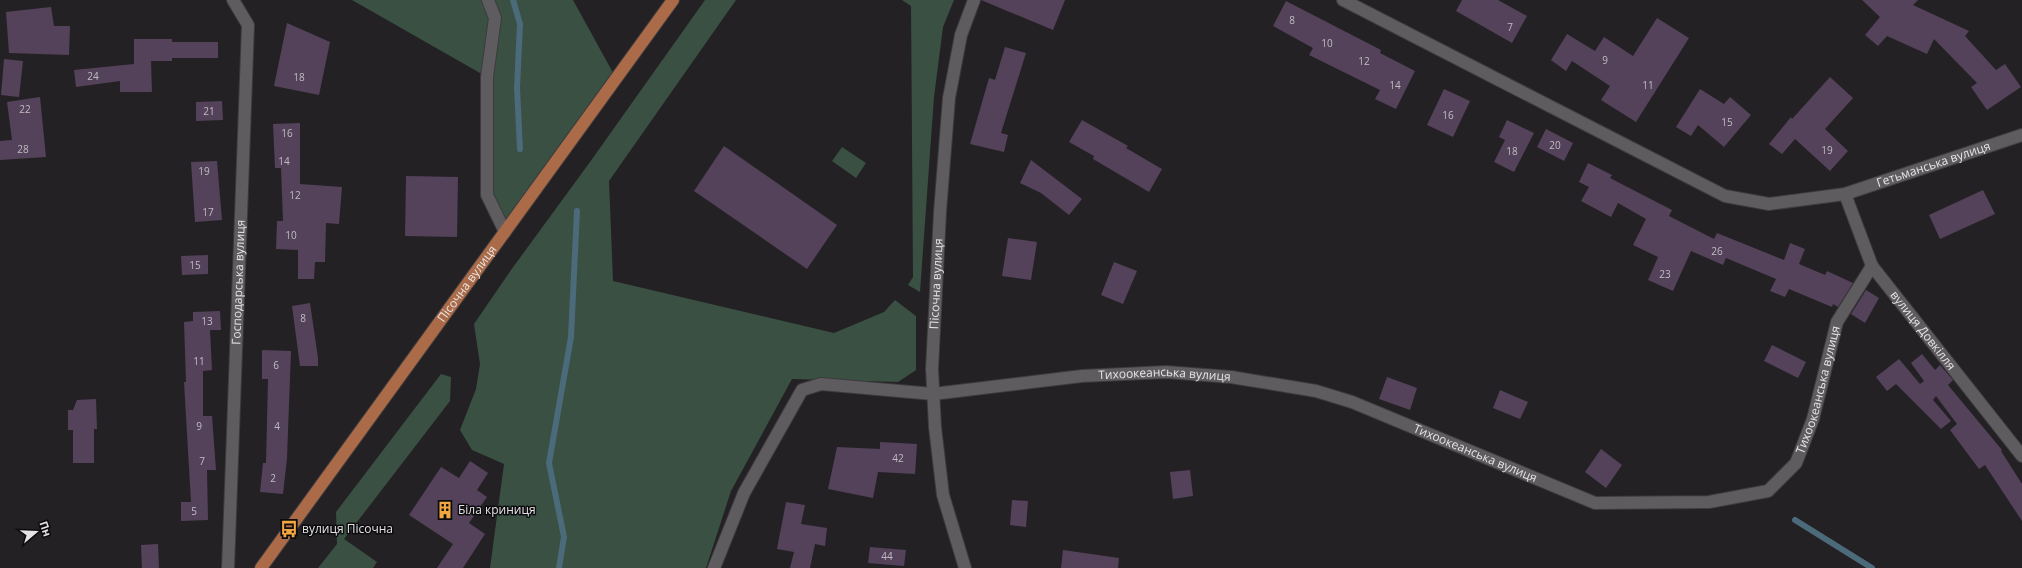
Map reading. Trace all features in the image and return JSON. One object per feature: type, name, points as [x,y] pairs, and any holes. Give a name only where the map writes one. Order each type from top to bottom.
[{"type":"main road","name":"Пісочна вулиця","points":[[261,568],[673,0]]},
{"type":"street","name":"Господарська вулиця","points":[[228,568],[248,25],[233,0]]},
{"type":"street","points":[[488,0],[495,18],[487,77],[487,195],[505,232]]},
{"type":"street","name":"Пісочна вулиця","points":[[965,568],[943,495],[932,369],[940,212],[949,98],[961,35],[974,0]]},
{"type":"street","name":"Гетьманська вулиця","points":[[1344,0],[1725,196],[1769,204],[1844,194],[2022,135]]},
{"type":"street","name":"вулиця Довкілля","points":[[1844,194],[1872,266],[2022,456]]},
{"type":"street","name":"Тихоокеанська вулиця","points":[[714,568],[744,493],[802,390],[821,384],[933,394],[1082,376],[1166,372],[1231,377],[1316,392],[1352,402],[1595,503],[1709,502],[1768,491],[1796,463],[1813,419],[1836,322],[1872,266]]},
{"type":"green space","points":[[352,0],[573,0],[617,80],[505,232],[487,195],[487,77]]},
{"type":"green space","points":[[705,0],[736,0],[609,181],[613,281],[834,333],[884,312],[895,300],[916,316],[916,370],[898,382],[792,379],[731,491],[706,568],[490,568],[504,464],[472,450],[460,430],[476,389],[480,364],[474,324],[511,270]]},
{"type":"green space","points":[[902,0],[954,0],[943,27],[934,97],[920,292],[908,285],[913,277],[911,6]]},
{"type":"green space","points":[[842,147],[866,163],[856,178],[832,161]]},
{"type":"green space","points":[[441,374],[451,377],[450,401],[344,539],[377,562],[373,568],[318,568],[337,544],[336,512]]},
{"type":"building","points":[[981,0],[1065,0],[1053,30]]},
{"type":"building","points":[[1462,0],[1498,0],[1527,16],[1512,43],[1456,11]]},
{"type":"building","points":[[1862,0],[1918,0],[1913,5],[1969,31],[1965,36],[1996,70],[2005,64],[2021,87],[1987,110],[1971,87],[1977,83],[1934,39],[1927,54],[1887,36],[1878,46],[1865,35],[1880,17]]},
{"type":"building","points":[[1286,1],[1381,50],[1380,53],[1415,71],[1396,109],[1375,99],[1380,90],[1309,55],[1313,48],[1273,26]]},
{"type":"building","points":[[51,7],[54,26],[70,26],[69,55],[9,53],[6,12]]},
{"type":"building","points":[[1657,18],[1689,38],[1636,122],[1601,100],[1610,86],[1572,61],[1566,71],[1551,60],[1567,34],[1595,51],[1604,37],[1633,56]]},
{"type":"building","points":[[287,23],[330,42],[319,95],[274,86]]},
{"type":"building","points":[[134,39],[172,39],[172,42],[218,42],[218,58],[172,58],[172,61],[151,61],[152,92],[120,92],[120,81],[76,87],[74,70],[134,64]]},
{"type":"building","points":[[1005,47],[1026,53],[1001,133],[1008,135],[1004,152],[970,144],[989,78],[995,80]]},
{"type":"building","points":[[4,59],[23,61],[19,97],[1,95]]},
{"type":"building","points":[[1830,77],[1853,98],[1825,129],[1848,151],[1830,171],[1795,139],[1782,154],[1769,144],[1791,117],[1792,119]]},
{"type":"building","points":[[1444,89],[1470,101],[1453,137],[1427,125]]},
{"type":"building","points":[[1700,89],[1724,104],[1730,97],[1751,115],[1724,147],[1698,125],[1691,136],[1676,127]]},
{"type":"building","points":[[40,97],[46,157],[0,160],[0,141],[12,140],[7,102]]},
{"type":"building","points":[[222,101],[223,120],[196,121],[196,102]]},
{"type":"building","points":[[1082,120],[1128,146],[1126,148],[1162,169],[1149,192],[1093,159],[1094,156],[1069,142]]},
{"type":"building","points":[[1507,120],[1534,133],[1514,172],[1494,162],[1505,140],[1499,137]]},
{"type":"building","points":[[300,123],[300,184],[342,187],[339,224],[326,223],[325,262],[315,262],[314,279],[298,279],[298,250],[276,249],[277,221],[283,221],[281,168],[275,168],[273,124]]},
{"type":"building","points":[[1546,129],[1573,143],[1564,161],[1537,147]]},
{"type":"building","points":[[724,146],[837,225],[807,269],[694,191]]},
{"type":"building","points":[[1031,160],[1082,199],[1069,215],[1041,193],[1020,183]]},
{"type":"building","points":[[217,161],[222,220],[195,222],[191,162]]},
{"type":"building","points":[[1588,163],[1612,175],[1610,178],[1672,210],[1669,216],[1714,239],[1717,233],[1784,260],[1790,243],[1805,249],[1799,264],[1825,275],[1827,271],[1853,283],[1838,307],[1833,304],[1832,307],[1789,289],[1785,297],[1770,291],[1776,279],[1726,258],[1723,265],[1691,251],[1673,291],[1648,280],[1658,257],[1633,245],[1646,219],[1618,203],[1611,217],[1581,201],[1589,187],[1579,182]]},
{"type":"building","points":[[406,176],[458,177],[457,237],[405,236]]},
{"type":"building","points":[[1983,190],[1995,214],[1940,239],[1929,215]]},
{"type":"building","points":[[1008,238],[1037,242],[1031,280],[1002,276]]},
{"type":"building","points":[[208,255],[208,274],[182,275],[181,256]]},
{"type":"building","points":[[1114,262],[1137,271],[1123,304],[1101,295]]},
{"type":"building","points":[[1866,290],[1879,298],[1865,323],[1851,314]]},
{"type":"building","points":[[310,303],[318,366],[300,366],[292,306]]},
{"type":"building","points":[[220,311],[221,330],[210,330],[212,370],[203,371],[203,416],[212,416],[216,470],[207,470],[208,520],[181,521],[181,502],[191,502],[184,382],[186,382],[184,322],[193,321],[193,312]]},
{"type":"building","points":[[1772,345],[1806,362],[1798,378],[1764,361]]},
{"type":"building","points":[[262,350],[291,351],[287,458],[283,494],[260,492],[263,463],[266,463],[268,379],[262,379]]},
{"type":"building","points":[[1922,354],[1935,370],[1940,365],[1953,380],[1948,385],[2002,450],[2001,451],[2022,484],[2022,521],[1985,465],[1979,469],[1950,430],[1957,424],[1936,396],[1933,400],[1951,421],[1941,429],[1896,384],[1887,391],[1876,377],[1899,359],[1920,384],[1924,381],[1911,363]]},
{"type":"building","points":[[1387,377],[1417,388],[1410,410],[1379,399]]},
{"type":"building","points":[[1500,390],[1528,402],[1520,419],[1493,408]]},
{"type":"building","points":[[96,399],[97,429],[94,429],[94,463],[73,463],[73,430],[68,430],[68,410],[73,410],[77,400]]},
{"type":"building","points":[[880,442],[917,444],[915,474],[878,472],[873,498],[828,489],[837,447],[880,449]]},
{"type":"building","points":[[1601,449],[1622,465],[1606,488],[1585,472]]},
{"type":"building","name":"Біла криниця","points":[[470,461],[488,473],[477,490],[487,497],[469,523],[485,534],[463,568],[437,568],[453,544],[409,515],[441,467],[459,478]]},
{"type":"building","points":[[1190,470],[1193,496],[1173,499],[1170,472]]},
{"type":"building","points":[[1012,500],[1028,501],[1026,527],[1010,525]]},
{"type":"building","points":[[786,502],[805,505],[801,524],[827,528],[825,546],[815,544],[810,568],[790,568],[794,552],[777,549]]},
{"type":"building","points":[[158,544],[159,568],[142,568],[141,545]]},
{"type":"building","points":[[870,547],[906,550],[904,566],[868,563]]},
{"type":"building","points":[[1063,550],[1119,558],[1118,568],[1061,568]]},
{"type":"waterway","points":[[513,0],[520,24],[517,88],[520,149]]},
{"type":"waterway","points":[[559,568],[564,537],[549,463],[571,337],[577,211]]},
{"type":"waterway","points":[[1795,520],[1872,568]]},
{"type":"place","name":"Біла криниця","points":[[445,510]]},
{"type":"place","name":"вулиця Пісочна","points":[[289,529]]}]
